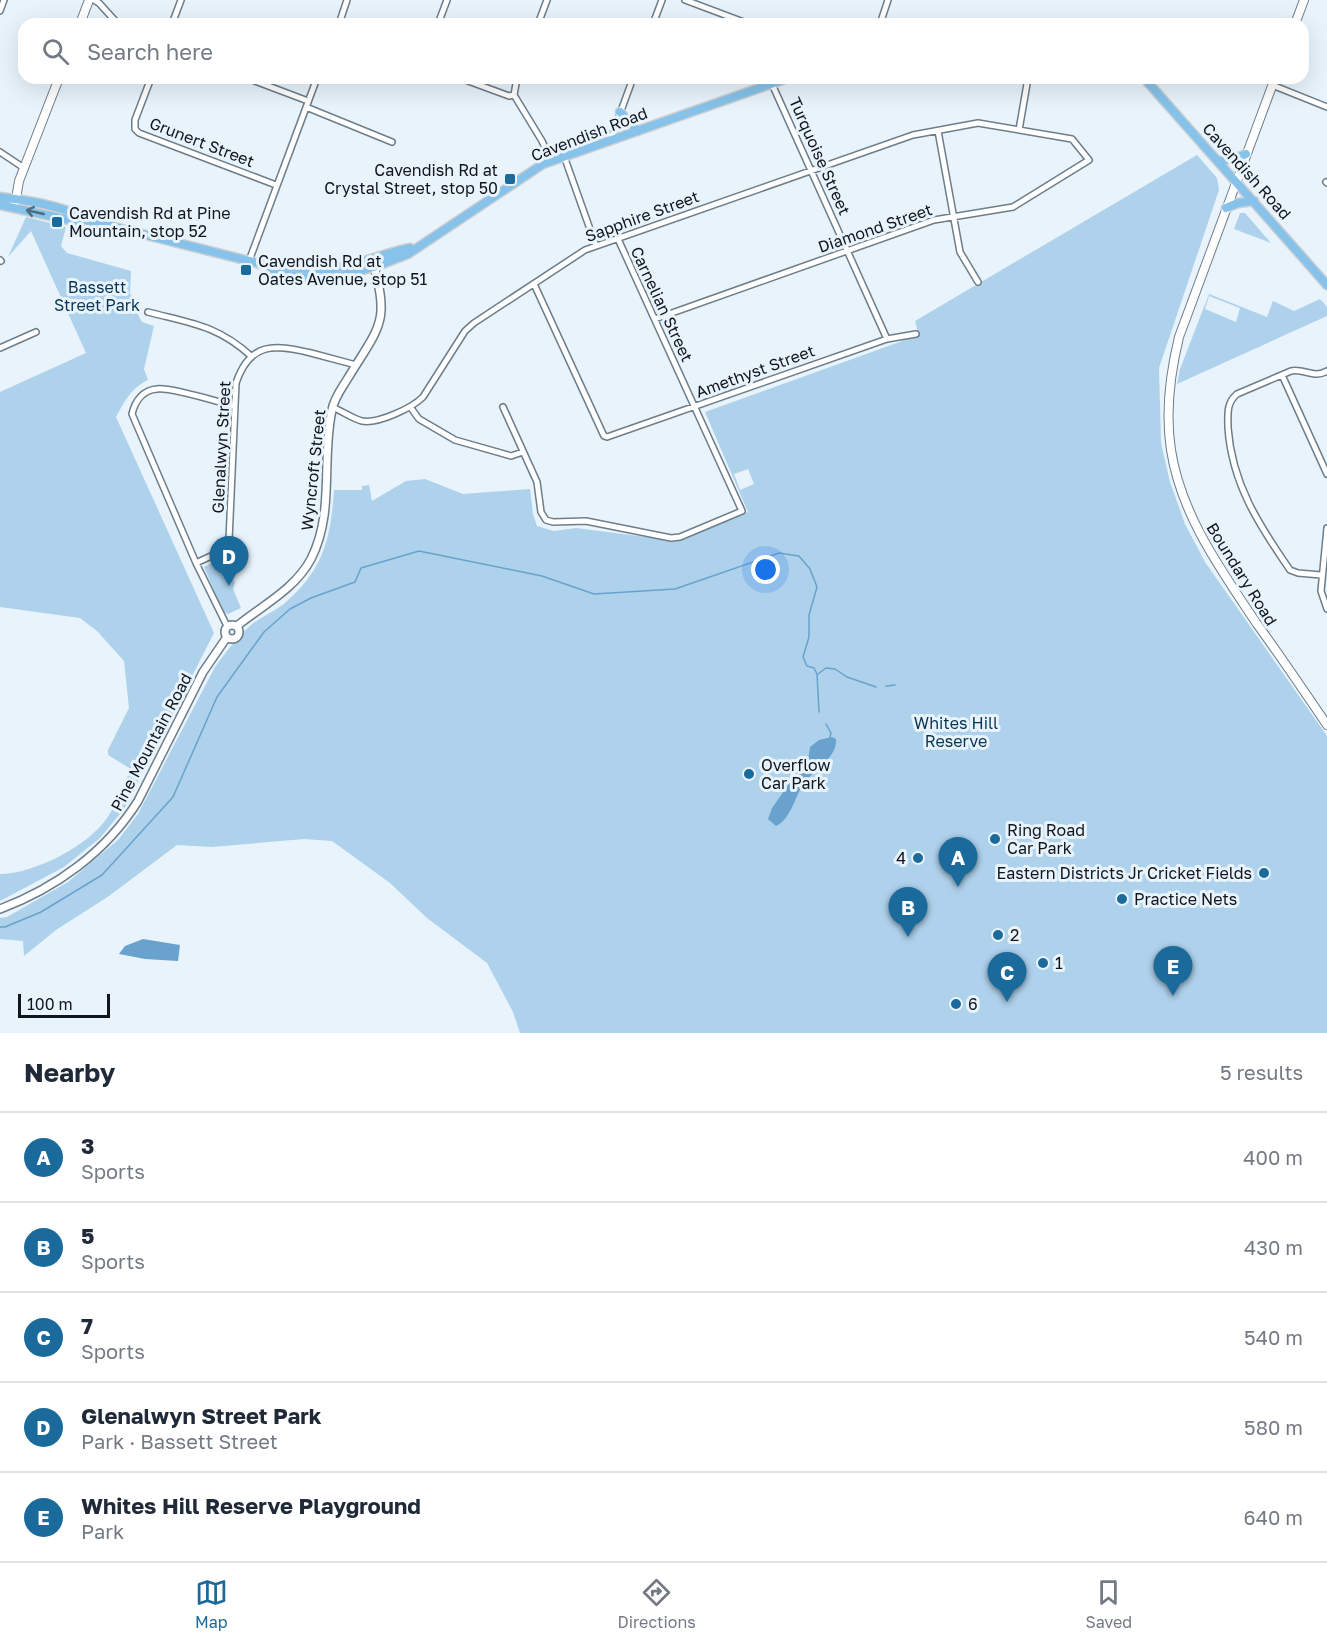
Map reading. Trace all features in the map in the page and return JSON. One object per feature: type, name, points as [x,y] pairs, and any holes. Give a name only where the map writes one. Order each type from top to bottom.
[{"type":"main road","points":[[82,18],[89,0]]},
{"type":"main road","points":[[1297,18],[1304,0]]},
{"type":"main road","points":[[15,203],[18,185],[57,84]]},
{"type":"main road","name":"Cavendish Road","points":[[0,197],[74,221],[87,220],[268,266],[288,275],[317,279],[340,276],[373,263],[408,254],[534,169],[551,161],[772,84]]},
{"type":"main road","name":"Cavendish Road","points":[[1149,84],[1327,285]]},
{"type":"main road","name":"Boundary Road","points":[[1273,84],[1193,297],[1176,349],[1170,376],[1168,413],[1171,450],[1182,492],[1207,547],[1327,725]]},
{"type":"main road","points":[[620,111],[638,131]]},
{"type":"main road","points":[[1218,161],[1234,159],[1246,154]]},
{"type":"main road","points":[[1226,208],[1254,201]]},
{"type":"main road","name":"Cavendish Road","points":[[0,205],[15,203]]},
{"type":"street","points":[[0,11],[4,0]]},
{"type":"street","points":[[94,0],[113,18]]},
{"type":"street","points":[[174,18],[181,0]]},
{"type":"street","points":[[341,18],[347,0]]},
{"type":"street","points":[[440,18],[447,0]]},
{"type":"street","points":[[540,18],[547,0]]},
{"type":"street","points":[[655,18],[662,0]]},
{"type":"street","points":[[685,0],[733,18]]},
{"type":"street","points":[[882,18],[888,0]]},
{"type":"street","name":"Grunert Street","points":[[149,84],[135,120],[135,129],[276,185]]},
{"type":"street","points":[[261,84],[392,142]]},
{"type":"street","points":[[249,261],[315,84]]},
{"type":"street","points":[[476,84],[509,96],[514,95]]},
{"type":"street","points":[[517,84],[514,95],[542,141],[551,161]]},
{"type":"street","points":[[610,141],[631,84]]},
{"type":"street","name":"Turquoise Street","points":[[772,84],[887,339]]},
{"type":"street","points":[[1019,130],[1027,84]]},
{"type":"street","points":[[1278,84],[1327,107]]},
{"type":"street","name":"Sapphire Street","points":[[332,407],[365,422],[373,422],[411,408],[423,397],[465,331],[585,250],[913,135],[978,123],[1019,130]]},
{"type":"street","name":"Diamond Street","points":[[655,319],[934,220],[1019,204],[1089,160],[1072,139],[1019,130]]},
{"type":"street","points":[[938,131],[960,252],[978,282]]},
{"type":"street","points":[[0,152],[24,168]]},
{"type":"street","points":[[564,156],[596,246]]},
{"type":"street","name":"Carnelian Street","points":[[523,452],[537,482],[541,512],[546,520],[553,522],[586,522],[671,538],[680,537],[742,511],[618,238]]},
{"type":"street","name":"Wyncroft Street","points":[[237,626],[290,587],[314,552],[324,525],[332,407],[376,332],[382,316],[382,300],[373,263]]},
{"type":"street","name":"Amethyst Street","points":[[534,284],[604,436],[607,437],[887,339],[916,334]]},
{"type":"street","points":[[148,312],[212,329],[236,342],[251,356],[258,351],[273,347],[290,348],[356,365]]},
{"type":"street","points":[[0,348],[36,332]]},
{"type":"street","name":"Glenalwyn Street","points":[[196,563],[224,550],[229,540],[234,406],[238,377],[251,356]]},
{"type":"street","points":[[1321,575],[1290,570],[1259,524],[1240,485],[1229,439],[1227,413],[1231,399],[1237,394],[1282,375],[1297,370],[1317,375],[1327,371]]},
{"type":"street","points":[[1282,375],[1327,474]]},
{"type":"street","points":[[227,626],[232,624],[237,626],[240,632],[237,637],[232,639],[227,637],[225,632],[227,626],[196,563],[132,414],[134,405],[140,396],[157,388],[234,406]]},
{"type":"street","points":[[411,408],[418,419],[455,440],[511,456],[523,452],[503,407]]},
{"type":"street","points":[[1327,528],[1321,575],[1322,598],[1327,609]]},
{"type":"street","name":"Pine Mountain Road","points":[[0,909],[32,895],[76,868],[94,854],[126,820],[138,801],[203,672],[227,637]]},
{"type":"green space","name":"Whites Hill Reserve","points":[[1197,155],[1217,178],[1219,190],[1159,368],[1161,443],[1170,482],[1185,524],[1205,562],[1327,736],[1327,1033],[520,1033],[513,1012],[487,963],[427,918],[390,883],[332,841],[304,839],[212,847],[177,845],[109,896],[56,930],[24,956],[23,941],[0,939],[0,918],[7,917],[68,882],[118,840],[138,814],[215,667],[246,630],[299,590],[317,565],[327,538],[334,490],[362,490],[362,486],[369,485],[372,501],[406,481],[425,479],[463,494],[530,489],[537,526],[554,531],[576,528],[678,541],[748,512],[705,412],[919,335],[915,321]],"holes":[[[748,469],[754,484],[740,490],[734,474]]]},
{"type":"green space","points":[[1240,213],[1245,213],[1271,243],[1234,229]]},
{"type":"green space","name":"Bassett Street Park","points":[[26,217],[66,227],[61,246],[67,253],[131,271],[130,294],[140,306],[137,313],[142,322],[154,326],[144,369],[148,380],[133,391],[116,417],[214,633],[124,809],[100,838],[64,867],[0,901],[0,874],[14,873],[45,863],[76,847],[89,837],[109,815],[131,769],[108,755],[108,750],[129,708],[124,661],[97,631],[80,618],[0,607],[0,392],[86,353],[31,231],[8,257]]},
{"type":"green space","points":[[1209,294],[1267,317],[1273,301],[1294,311],[1320,299],[1327,307],[1327,316],[1177,384],[1180,369]],"holes":[[[1209,296],[1240,308],[1236,322],[1205,309]]]},
{"type":"green space","points":[[222,558],[235,583],[233,589],[241,608],[228,614],[223,612],[204,567]]},
{"type":"shaded area","points":[[832,737],[836,739],[833,752],[804,783],[789,813],[776,826],[768,819],[772,808],[801,767],[808,761],[810,747],[819,740]]},
{"type":"shaded area","points":[[143,939],[180,945],[178,961],[145,959],[119,954],[125,946]]},
{"type":"waterway","points":[[0,927],[41,912],[102,875],[173,797],[217,697],[264,632],[290,609],[311,598],[355,582],[361,568],[419,551],[542,576],[594,594],[675,589],[779,553],[799,556],[810,569],[817,587],[809,615],[809,637],[803,657],[807,666],[814,668],[817,674],[819,712]]},
{"type":"waterway","points":[[818,674],[826,668],[835,669],[847,677],[876,687]]},
{"type":"waterway","points":[[886,686],[895,685]]},
{"type":"waterway","points":[[826,724],[831,733],[830,737]]},
{"type":"place","name":"Cavendish Rd at Crystal Street, stop 50","points":[[510,179]]},
{"type":"place","name":"Cavendish Rd at Pine Mountain, stop 52","points":[[57,222]]},
{"type":"place","name":"Cavendish Rd at Oates Avenue, stop 51","points":[[246,270]]},
{"type":"place","name":"Glenalwyn Street Park","points":[[229,586]]},
{"type":"place","name":"Overflow Car Park","points":[[749,774]]},
{"type":"place","name":"Ring Road Car Park","points":[[995,839]]},
{"type":"place","name":"4","points":[[918,858]]},
{"type":"place","name":"Eastern Districts Jr Cricket Fields","points":[[1264,873]]},
{"type":"place","name":"3","points":[[958,887]]},
{"type":"place","name":"Practice Nets","points":[[1122,899]]},
{"type":"place","name":"2","points":[[998,935]]},
{"type":"place","name":"5","points":[[908,937]]},
{"type":"place","name":"1","points":[[1043,963]]},
{"type":"place","name":"Whites Hill Reserve Playground","points":[[1173,996]]},
{"type":"place","name":"7","points":[[1007,1002]]},
{"type":"place","name":"6","points":[[956,1004]]}]
